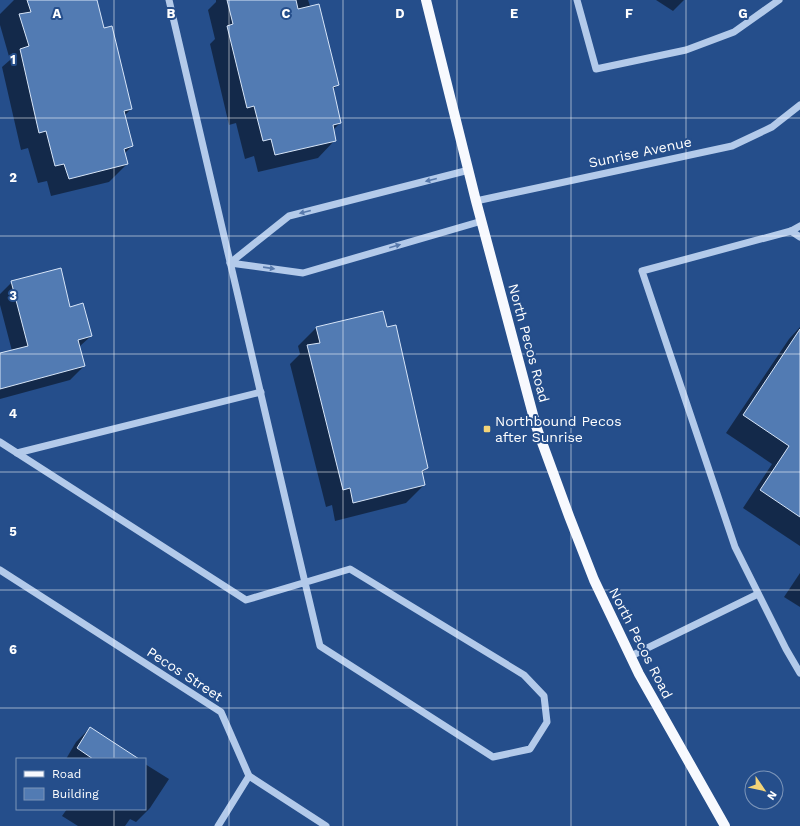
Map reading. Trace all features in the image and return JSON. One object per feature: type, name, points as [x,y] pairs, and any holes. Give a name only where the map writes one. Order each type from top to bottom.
[{"type":"main road","name":"North Pecos Road","points":[[426,0],[476,200],[536,426],[594,580],[630,656],[725,826]]},
{"type":"street","points":[[0,442],[246,600],[305,582],[350,569],[524,675],[544,696],[546,722],[530,749],[493,757],[320,646],[305,582],[261,392],[230,263],[169,0]]},
{"type":"street","points":[[578,0],[596,69],[686,50],[706,43],[734,32],[779,0]]},
{"type":"street","name":"Sunrise Avenue","points":[[476,200],[732,146],[772,127],[800,105]]},
{"type":"street","points":[[230,263],[289,216],[469,170]]},
{"type":"street","points":[[230,263],[303,273],[482,221]]},
{"type":"street","points":[[800,226],[791,231],[642,271],[735,547],[800,674]]},
{"type":"street","points":[[791,231],[800,237]]},
{"type":"street","points":[[17,453],[261,392]]},
{"type":"street","name":"Pecos Street","points":[[0,570],[221,712],[250,776]]},
{"type":"street","points":[[630,656],[758,594]]},
{"type":"street","points":[[218,826],[250,776],[326,826]]},
{"type":"building","points":[[27,0],[97,0],[104,28],[112,26],[132,109],[124,111],[133,146],[124,149],[128,164],[69,179],[64,164],[55,166],[46,131],[39,133],[20,49],[29,46],[19,14],[31,12]]},
{"type":"building","points":[[227,0],[296,0],[298,9],[319,4],[339,85],[333,87],[341,123],[333,125],[336,141],[275,155],[271,139],[263,141],[254,106],[247,108],[227,26],[233,24]]},
{"type":"building","points":[[61,268],[70,307],[83,303],[92,336],[78,340],[85,366],[0,389],[0,353],[28,346],[11,281]]},
{"type":"building","points":[[383,311],[387,327],[396,325],[428,468],[422,471],[425,485],[353,503],[350,488],[343,490],[307,345],[320,343],[316,327]]},
{"type":"building","points":[[800,329],[800,517],[760,490],[789,446],[743,415]]},
{"type":"building","points":[[90,727],[137,758],[92,758],[77,748]]},
{"type":"place","name":"Northbound Pecos after Sunrise","points":[[487,429]]}]
